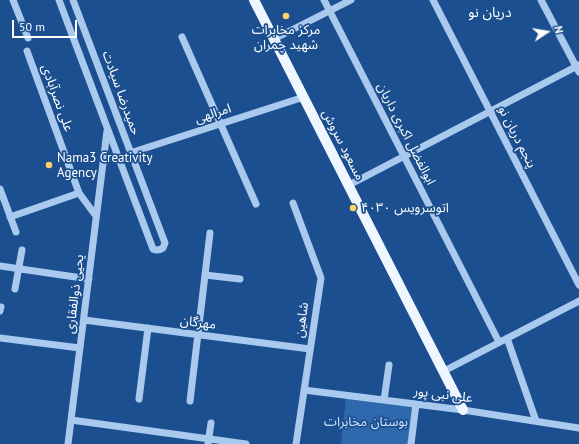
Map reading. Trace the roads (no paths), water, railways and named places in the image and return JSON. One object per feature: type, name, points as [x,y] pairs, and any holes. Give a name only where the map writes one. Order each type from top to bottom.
[{"type":"main road","name":"مسعود سروش","points":[[254,0],[463,410]]},
{"type":"street","points":[[13,0],[28,38]]},
{"type":"street","name":"حمیدرضا سیادت","points":[[59,0],[153,249],[157,251],[160,250],[163,248],[165,243],[130,154],[74,0]]},
{"type":"street","name":"ابوالفضل اکبری داریان","points":[[324,0],[499,342]]},
{"type":"street","points":[[274,39],[351,0]]},
{"type":"street","name":"پنجم دریان‌ نو","points":[[433,0],[579,285]]},
{"type":"street","points":[[348,185],[490,111],[578,68],[541,0]]},
{"type":"street","points":[[182,37],[256,204]]},
{"type":"street","name":"علی نصرآبادی","points":[[26,52],[79,193],[96,216]]},
{"type":"street","name":"امرالهی","points":[[130,154],[304,97]]},
{"type":"street","name":"یحیی ذوالفقاری","points":[[68,444],[108,128]]},
{"type":"street","points":[[105,147],[110,143],[114,145]]},
{"type":"street","points":[[0,189],[16,232]]},
{"type":"street","points":[[10,217],[79,193]]},
{"type":"street","name":"شاهین","points":[[294,203],[321,278],[296,444]]},
{"type":"street","points":[[190,401],[210,233]]},
{"type":"street","points":[[16,290],[22,250]]},
{"type":"street","points":[[0,266],[89,279]]},
{"type":"street","points":[[205,275],[240,278]]},
{"type":"street","points":[[444,371],[579,300]]},
{"type":"street","name":"مهرگان","points":[[84,320],[310,349]]},
{"type":"street","points":[[139,398],[148,328]]},
{"type":"street","points":[[0,338],[80,348]]},
{"type":"street","points":[[507,338],[536,421]]},
{"type":"street","points":[[384,400],[389,365]]},
{"type":"street","name":"علی نبی پور","points":[[304,390],[463,410],[579,428]]},
{"type":"street","points":[[411,444],[416,404]]},
{"type":"street","points":[[71,420],[208,441],[246,444]]},
{"type":"street","points":[[208,441],[211,423]]},
{"type":"place","name":"مرکز مخابرات شهید چمران","points":[[286,16]]},
{"type":"place","name":"Nama3 Creativity Agency","points":[[49,165]]},
{"type":"place","name":"اتوسرویس ۴۰۳۰","points":[[353,208]]},
{"type":"district","name":"دریان نو","points":[[490,13]]},
{"type":"park label","name":"بوستان مخابرات","points":[[366,422]]}]
